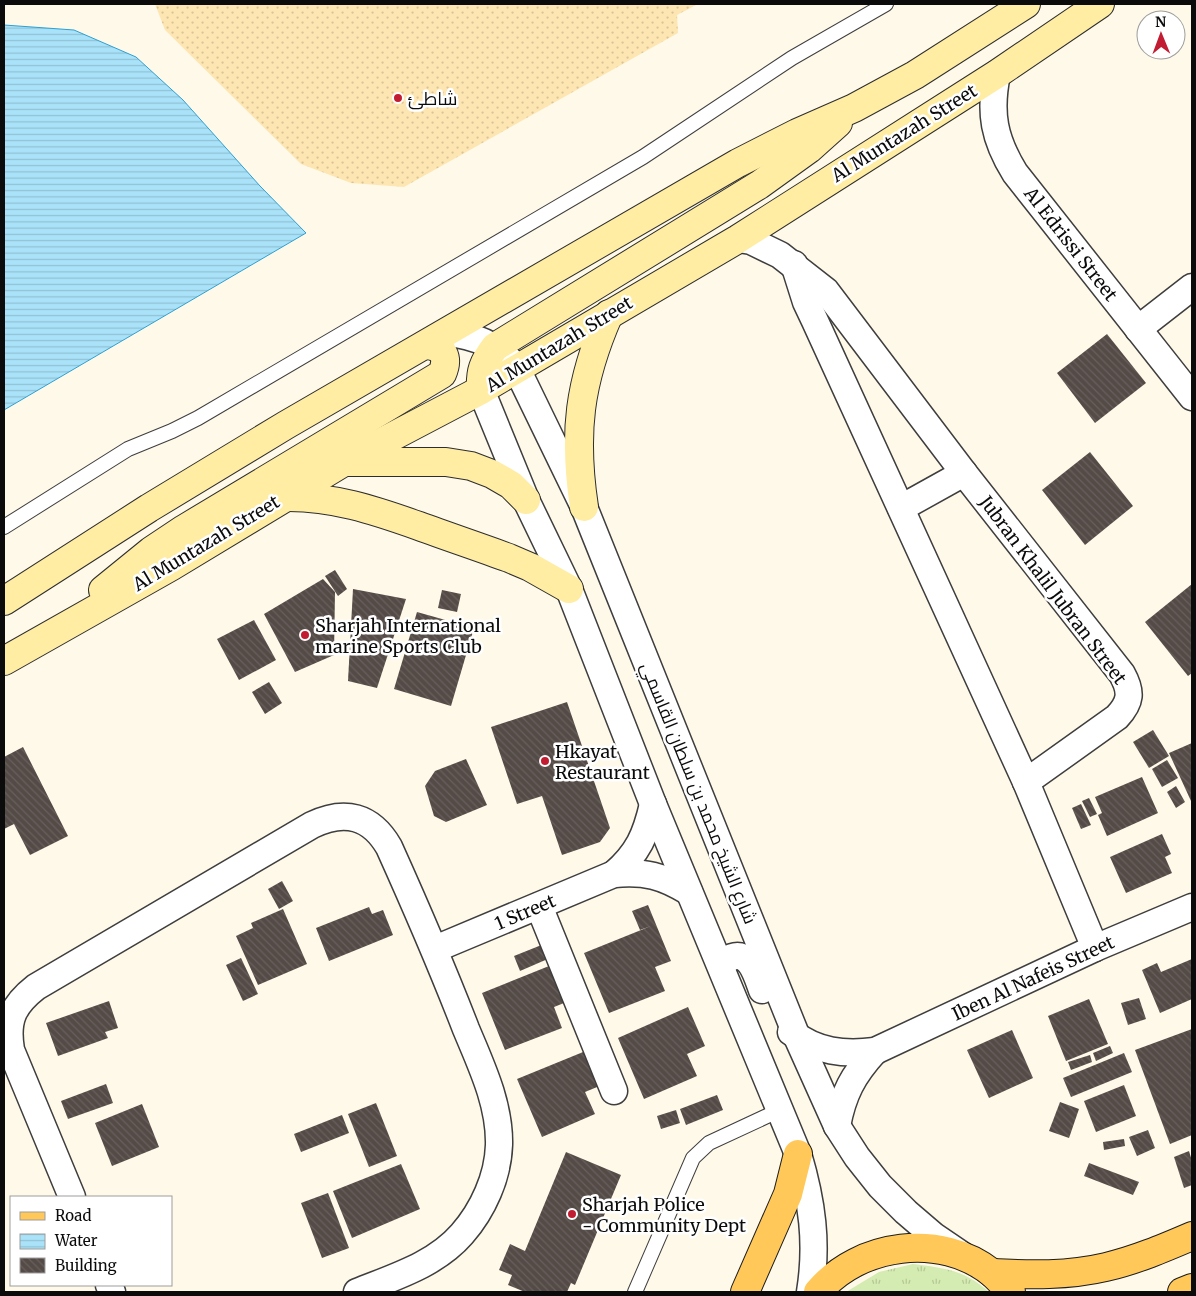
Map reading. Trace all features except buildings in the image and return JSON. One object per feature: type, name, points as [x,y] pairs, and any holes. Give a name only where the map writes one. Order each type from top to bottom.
[{"type":"main road","points":[[4,601],[149,508],[286,425],[738,163],[797,133],[854,108],[922,70],[1026,4]]},
{"type":"main road","name":"Al Muntazah Street","points":[[4,661],[172,566],[344,462],[481,390],[738,239],[998,74],[1100,4]]},
{"type":"main road","points":[[481,390],[481,374],[485,360],[495,347],[759,185],[809,149],[854,108]]},
{"type":"main road","points":[[584,507],[579,468],[579,418],[588,369],[609,314]]},
{"type":"main road","points":[[63,627],[121,575],[167,540],[442,374],[445,358],[441,350],[434,346],[436,339]]},
{"type":"main road","points":[[344,462],[446,462],[471,466],[492,474],[511,485],[526,500]]},
{"type":"main road","points":[[284,497],[307,496],[330,499],[376,511],[510,558],[569,589]]},
{"type":"main road","points":[[745,1292],[788,1194],[798,1154]]},
{"type":"main road","points":[[992,1273],[1068,1274],[1105,1268],[1142,1257],[1192,1236]]},
{"type":"main road","points":[[818,1292],[827,1282],[850,1265],[878,1253],[906,1248],[936,1249],[964,1257],[992,1273],[1011,1292]]},
{"type":"main road","points":[[1182,1292],[1192,1288]]},
{"type":"street","name":"Al Edrissi Street","points":[[998,74],[993,94],[995,128],[1004,155],[1015,173],[1192,397]]},
{"type":"street","name":"Jubran Khalil Jubran Street","points":[[738,239],[751,241],[767,248],[794,264],[826,291],[964,473],[1122,674],[1128,685],[1129,697],[1125,708],[1116,717],[1026,782]]},
{"type":"street","points":[[794,264],[809,308],[1026,782],[1095,948]]},
{"type":"street","points":[[1138,330],[1192,287]]},
{"type":"street","name":"شارع الشيخ محمد بن سلطان القاسمي","points":[[436,339],[463,334],[479,339],[495,347],[517,369],[584,507],[797,1037],[837,1126],[868,1171],[906,1212],[934,1236],[964,1257]]},
{"type":"street","points":[[481,390],[526,500],[569,589],[653,804],[798,1154],[812,1212],[814,1243],[813,1274],[810,1292]]},
{"type":"street","points":[[901,508],[964,473]]},
{"type":"street","name":"1 Street","points":[[435,949],[614,874],[626,863],[644,836],[653,804]]},
{"type":"street","points":[[72,1196],[10,1067],[8,1035],[15,1007],[36,986],[326,818],[341,816],[356,818],[370,824],[382,834],[435,949],[487,1081],[496,1112],[499,1145],[494,1178],[481,1208],[462,1234],[437,1256],[407,1272],[357,1292]]},
{"type":"street","name":"1 Street","points":[[614,874],[646,874],[661,877],[689,892]]},
{"type":"street","points":[[539,906],[614,1091]]},
{"type":"street","name":"Iben Al Nafeis Street","points":[[797,1037],[815,1046],[835,1052],[855,1054],[875,1051],[1095,948],[1192,907]]},
{"type":"street","points":[[722,969],[724,963],[729,958],[743,957],[749,961],[773,1012],[797,1037]]},
{"type":"street","name":"Iben Al Nafeis Street","points":[[837,1126],[841,1105],[849,1085],[860,1067],[875,1051]]},
{"type":"lane","points":[[4,527],[128,450],[198,418],[643,157],[792,58],[886,4]]},
{"type":"lane","points":[[635,1292],[693,1158],[700,1150],[714,1140],[780,1110]]},
{"type":"green space","points":[[913,1264],[954,1271],[971,1279],[989,1292],[846,1292],[879,1272]]},
{"type":"sand","name":"شاطئ","points":[[155,4],[698,4],[677,15],[678,33],[404,187],[351,183],[301,164],[165,30]]},
{"type":"water","points":[[4,25],[74,30],[136,57],[183,100],[260,186],[306,233],[4,410]]},
{"type":"place","name":"شاطئ","points":[[398,98]]},
{"type":"place","name":"Sharjah International marine Sports Club","points":[[305,635]]},
{"type":"place","name":"Hkayat Restaurant","points":[[545,761]]},
{"type":"place","name":"Sharjah Police - Community Dept","points":[[572,1214]]}]
